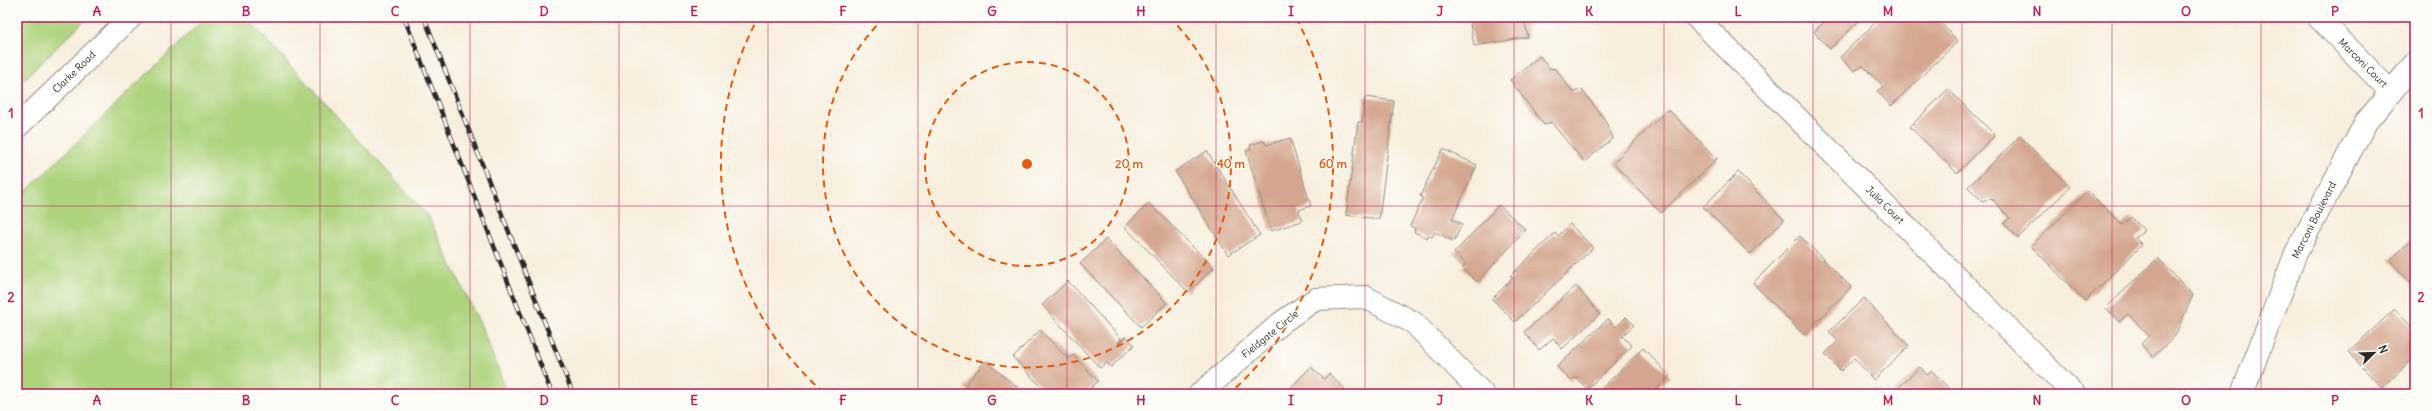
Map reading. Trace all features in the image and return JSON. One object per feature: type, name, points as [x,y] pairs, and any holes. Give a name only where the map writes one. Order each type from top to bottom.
[{"type":"street","name":"Clarke Road","points":[[17,127],[131,17]]},
{"type":"street","name":"Julia Court","points":[[1696,17],[2074,394]]},
{"type":"street","name":"Marconi Court","points":[[2318,17],[2391,92]]},
{"type":"street","name":"Marconi Boulevard","points":[[2242,394],[2296,253],[2366,122],[2415,63]]},
{"type":"street","name":"Fieldgate Circle","points":[[1200,394],[1282,322],[1316,299],[1365,297],[1414,323],[1483,394]]},
{"type":"green space","points":[[17,17],[88,17],[17,86]]},
{"type":"green space","points":[[206,17],[246,17],[428,216],[481,326],[508,394],[18,394],[17,200]]},
{"type":"building","points":[[1469,17],[1524,17],[1528,37],[1474,46]]},
{"type":"building","points":[[1823,17],[1863,17],[1830,49],[1814,32],[1826,20]]},
{"type":"building","points":[[1881,17],[1935,17],[1958,41],[1891,106],[1877,91],[1883,86],[1863,66],[1854,71],[1840,57]]},
{"type":"building","points":[[1540,56],[1549,68],[1556,69],[1573,92],[1582,90],[1605,120],[1613,138],[1584,162],[1551,122],[1544,125],[1510,80]]},
{"type":"building","points":[[1948,89],[1995,135],[1957,173],[1910,127]]},
{"type":"building","points":[[1365,97],[1394,101],[1379,219],[1346,215],[1358,122],[1362,122]]},
{"type":"building","points":[[1668,109],[1717,159],[1661,213],[1613,163]]},
{"type":"building","points":[[2020,136],[2070,187],[2018,238],[2004,223],[2010,218],[1991,198],[1983,202],[1968,187]]},
{"type":"building","points":[[1290,138],[1311,206],[1299,210],[1302,221],[1271,231],[1246,151],[1251,149],[1250,145],[1264,141],[1266,145]]},
{"type":"building","points":[[1443,149],[1477,165],[1452,219],[1462,224],[1454,241],[1435,232],[1432,237],[1428,235],[1427,238],[1414,232],[1415,228],[1410,226],[1423,198],[1420,196]]},
{"type":"building","points":[[1207,151],[1260,235],[1228,255],[1175,171]]},
{"type":"building","points":[[1738,172],[1784,220],[1750,254],[1703,207]]},
{"type":"building","points":[[2088,191],[2122,225],[2131,217],[2144,230],[2135,238],[2142,245],[2085,301],[2031,246]]},
{"type":"building","points":[[1149,203],[1214,268],[1188,292],[1125,227]]},
{"type":"building","points":[[1499,205],[1526,230],[1477,282],[1462,268],[1466,264],[1454,253]]},
{"type":"building","points":[[1570,224],[1593,248],[1515,322],[1492,299],[1513,278],[1510,276],[1555,233],[1558,236]]},
{"type":"building","points":[[1800,236],[1851,287],[1804,335],[1753,283]]},
{"type":"building","points":[[2415,237],[2415,288],[2390,260]]},
{"type":"building","points":[[1106,239],[1167,303],[1141,327],[1080,264]]},
{"type":"building","points":[[2158,258],[2193,295],[2175,336],[2153,357],[2141,344],[2149,336],[2128,314],[2119,322],[2106,308]]},
{"type":"building","points":[[1068,281],[1121,339],[1118,344],[1126,336],[1134,345],[1111,367],[1106,363],[1100,368],[1042,305]]},
{"type":"building","points":[[1576,286],[1600,314],[1562,349],[1553,338],[1539,350],[1524,332]]},
{"type":"building","points":[[1864,298],[1909,346],[1874,380],[1854,358],[1841,371],[1825,354],[1838,341],[1829,332]]},
{"type":"building","points":[[2395,309],[2415,331],[2415,357],[2382,388],[2348,352]]},
{"type":"building","points":[[1626,317],[1634,325],[1622,336],[1632,346],[1587,389],[1575,377],[1571,381],[1557,367],[1608,319],[1616,327]]},
{"type":"building","points":[[1040,330],[1068,359],[1073,355],[1098,381],[1085,394],[1048,394],[1013,357]]},
{"type":"building","points":[[1643,348],[1670,376],[1651,394],[1596,394]]},
{"type":"building","points":[[985,361],[1026,394],[971,394],[963,388]]},
{"type":"building","points":[[1311,367],[1324,379],[1329,374],[1345,389],[1340,394],[1284,394]]},
{"type":"building","points":[[1920,367],[1927,375],[1932,371],[1954,394],[1892,394]]},
{"type":"railway","points":[[404,17],[552,394]]},
{"type":"railway","points":[[424,17],[573,394]]}]
